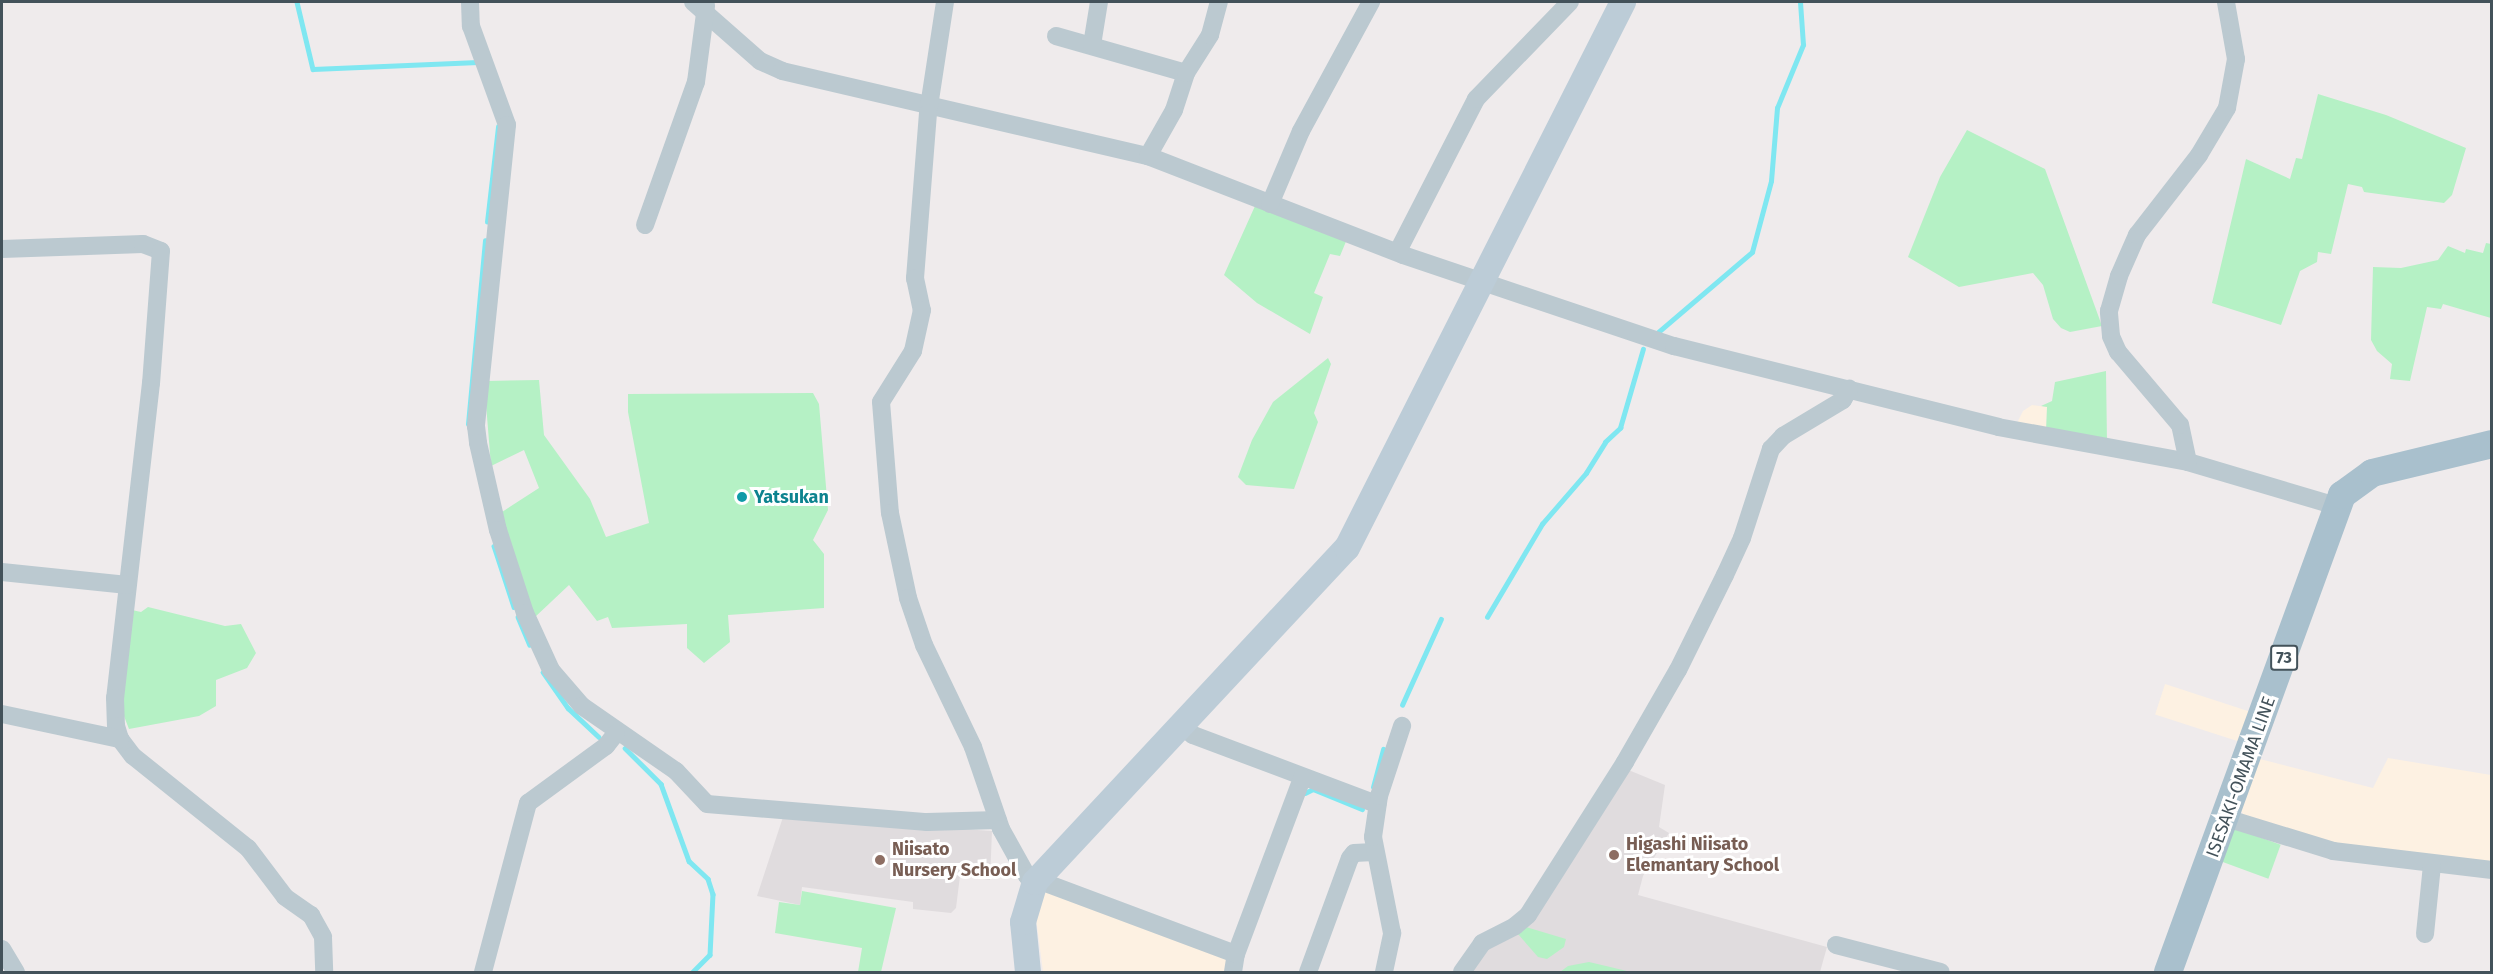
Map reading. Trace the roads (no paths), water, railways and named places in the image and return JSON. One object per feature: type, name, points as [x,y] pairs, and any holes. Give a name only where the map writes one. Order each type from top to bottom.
[{"type":"main road","name":"ISESAKI-OMAMA LINE","points":[[2168,972],[2226,818],[2337,506],[2348,487],[2372,473],[2492,444]]},
{"type":"street","points":[[470,2],[471,26],[507,125],[477,414],[478,443],[498,530],[538,642],[551,670],[582,706],[596,713],[616,733],[676,771],[707,804],[927,822],[998,820]]},
{"type":"street","points":[[945,2],[930,104],[915,278],[922,310],[913,351],[881,402],[884,462],[895,543],[908,598],[924,645],[973,747],[998,820],[1024,871],[1035,882],[1236,954]]},
{"type":"street","points":[[1092,45],[1099,2]]},
{"type":"street","points":[[1148,156],[1174,110],[1186,73],[1210,35],[1219,2]]},
{"type":"street","points":[[1270,204],[1301,131],[1371,2]]},
{"type":"street","points":[[1398,251],[1476,99],[1570,2]]},
{"type":"street","points":[[1028,972],[1023,916],[1035,882],[1347,548],[1623,2]]},
{"type":"street","points":[[2188,462],[2184,436],[2174,417],[2118,352],[2109,311],[2122,267],[2137,235],[2204,148],[2227,108],[2235,59],[2226,2]]},
{"type":"street","points":[[702,5],[770,67],[1148,156],[1270,204],[1481,281],[1674,346],[1849,388],[2009,430],[2188,462],[2337,506]]},
{"type":"street","points":[[645,225],[658,183],[685,121],[700,62],[702,5]]},
{"type":"street","points":[[1056,36],[1186,73]]},
{"type":"street","points":[[2,249],[143,244],[161,251],[152,383],[115,698],[120,739],[133,756],[248,848],[285,897],[311,915],[323,937],[324,972]]},
{"type":"street","points":[[1462,972],[1482,942],[1515,926],[1528,915],[1625,762],[1678,670],[1725,576],[1742,538],[1771,449],[1784,436],[1843,400],[1849,388]]},
{"type":"street","points":[[2,572],[127,585]]},
{"type":"street","points":[[2,714],[120,739]]},
{"type":"street","points":[[1181,726],[1193,735],[1302,778],[1377,804]]},
{"type":"street","points":[[1384,972],[1392,933],[1374,852],[1377,804],[1402,726]]},
{"type":"street","points":[[483,972],[528,803],[606,746],[616,733]]},
{"type":"street","points":[[1233,972],[1236,954],[1302,778]]},
{"type":"street","points":[[2226,818],[2333,851],[2432,865],[2492,870]]},
{"type":"street","points":[[1308,972],[1350,858],[1354,853],[1374,852]]},
{"type":"street","points":[[2425,934],[2432,865]]},
{"type":"street","points":[[1836,945],[1941,972]]},
{"type":"street","points":[[2,949],[16,972]]},
{"type":"waterway","points":[[297,2],[313,69],[478,62]]},
{"type":"waterway","points":[[1656,334],[1752,252],[1771,181],[1777,108],[1803,45],[1800,2]]},
{"type":"waterway","points":[[487,222],[498,127]]},
{"type":"waterway","points":[[468,424],[485,241]]},
{"type":"waterway","points":[[1487,617],[1542,524],[1586,473],[1605,442],[1620,428],[1643,349]]},
{"type":"waterway","points":[[494,546],[514,607]]},
{"type":"waterway","points":[[518,617],[530,645]]},
{"type":"waterway","points":[[1402,705],[1441,619]]},
{"type":"waterway","points":[[543,672],[568,708],[599,737]]},
{"type":"waterway","points":[[625,748],[661,784],[689,861],[708,879],[713,894],[710,955],[693,972]]},
{"type":"waterway","points":[[1373,787],[1383,749]]},
{"type":"waterway","points":[[1305,793],[1313,789],[1362,809]]},
{"type":"place","name":"Yatsukan","points":[[742,497]]},
{"type":"place","name":"Higashi Niisato Elemantary School","points":[[1614,855]]},
{"type":"place","name":"Niisato Nursery School","points":[[880,860]]}]
